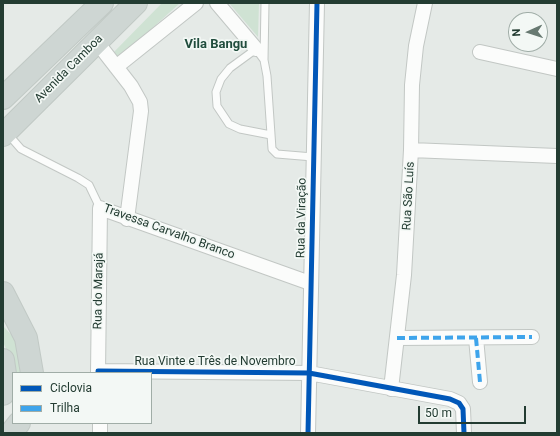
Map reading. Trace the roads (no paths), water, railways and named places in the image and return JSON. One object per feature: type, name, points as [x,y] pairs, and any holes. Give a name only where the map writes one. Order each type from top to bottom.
[{"type":"main road","name":"Avenida Camboa","points":[[6,92],[102,3]]},
{"type":"main road","name":"Avenida Camboa","points":[[5,134],[96,41],[136,3]]},
{"type":"main road","points":[[3,293],[21,327],[29,352],[32,372]]},
{"type":"main road","points":[[3,360],[5,374],[3,394]]},
{"type":"main road","points":[[11,433],[18,424]]},
{"type":"street","points":[[116,67],[196,3]]},
{"type":"street","points":[[217,3],[260,55]]},
{"type":"street","name":"Rua da Viração","points":[[308,433],[317,3]]},
{"type":"street","name":"Rua São Luís","points":[[391,389],[404,275],[411,150],[412,85],[416,46],[425,3]]},
{"type":"street","points":[[96,41],[131,86],[140,102],[127,219]]},
{"type":"street","points":[[480,52],[557,69]]},
{"type":"street","points":[[411,150],[557,156]]},
{"type":"street","name":"Travessa Carvalho Branco","points":[[100,208],[127,219],[310,283]]},
{"type":"street","name":"Rua do Marajá","points":[[98,372],[100,208]]},
{"type":"street","points":[[397,338],[532,337]]},
{"type":"street","points":[[476,338],[480,382]]},
{"type":"street","name":"Rua Vinte e Três de Novembro","points":[[152,372],[309,373],[450,399],[459,403],[464,409],[464,433]]},
{"type":"lane","points":[[265,3],[260,55],[268,76],[272,149],[277,154],[313,157]]},
{"type":"lane","points":[[260,55],[230,68],[221,79],[216,92],[217,106],[229,124],[240,129],[271,136]]},
{"type":"lane","name":"Travessa Carvalho Branco","points":[[5,134],[21,149],[89,185],[100,208]]},
{"type":"district","name":"Vila Bangu","points":[[216,45]]}]
